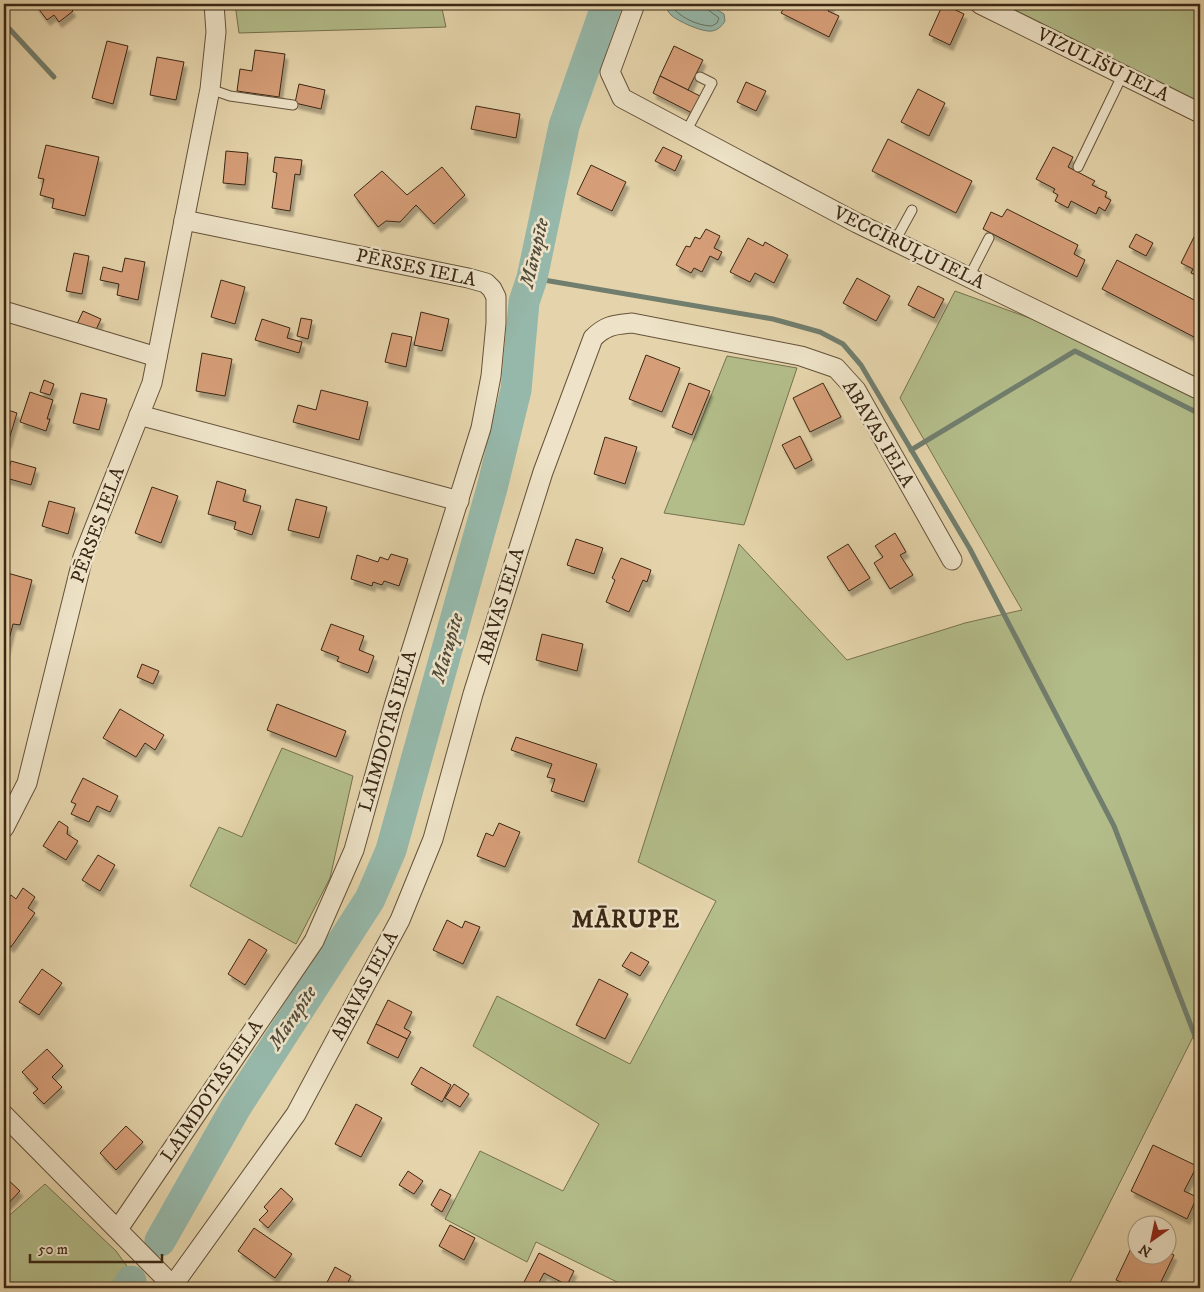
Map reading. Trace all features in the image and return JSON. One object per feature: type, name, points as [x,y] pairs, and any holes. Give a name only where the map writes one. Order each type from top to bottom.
[{"type":"street","name":"PĒRSES IELA","points":[[4,828],[28,783],[83,556],[152,382],[210,89],[216,32],[214,4]]},
{"type":"street","name":"VECCĪRUĻU IELA","points":[[634,4],[610,72],[622,98],[856,223],[1200,390]]},
{"type":"street","name":"VIZULĪŠU IELA","points":[[980,4],[1200,113]]},
{"type":"street","name":"PĒRSES IELA","points":[[184,220],[468,278],[486,283],[492,289],[496,297],[496,323],[491,376],[481,428],[460,501]]},
{"type":"street","points":[[4,311],[157,357]]},
{"type":"street","name":"ABAVAS IELA","points":[[173,1287],[296,1114],[400,920],[433,839],[474,694],[543,472],[593,338],[600,330],[610,325],[632,323],[801,356],[836,368],[856,390],[952,560]]},
{"type":"street","points":[[139,415],[460,501]]},
{"type":"street","name":"LAIMDOTAS IELA","points":[[118,1229],[314,941],[354,850],[394,706],[460,501]]},
{"type":"street","points":[[4,1115],[173,1287]]},
{"type":"lane","points":[[1078,167],[1122,76]]},
{"type":"lane","points":[[686,132],[712,83],[700,77]]},
{"type":"lane","points":[[210,89],[230,96],[292,105]]},
{"type":"lane","points":[[895,241],[912,210]]},
{"type":"lane","points":[[969,277],[989,238]]},
{"type":"green space","points":[[235,4],[441,4],[446,27],[239,33]]},
{"type":"green space","points":[[996,4],[1200,4],[1200,104]]},
{"type":"green space","points":[[955,291],[1071,333],[1200,398],[1200,1023],[1067,1288],[620,1288],[621,1284],[536,1242],[527,1262],[445,1219],[480,1151],[563,1191],[599,1124],[473,1046],[497,996],[630,1064],[716,901],[638,862],[739,544],[847,660],[965,623],[1022,610],[900,398]]},
{"type":"green space","points":[[727,356],[797,368],[744,525],[664,513]]},
{"type":"green space","points":[[282,748],[353,776],[330,878],[296,944],[190,886],[219,827],[242,837]]},
{"type":"green space","points":[[45,1184],[116,1251],[139,1283],[136,1288],[4,1288],[4,1220]]},
{"type":"water","points":[[665,4],[708,4],[724,14],[725,21],[716,30],[703,30],[671,15]]},
{"type":"building","points":[[35,4],[67,4],[73,11],[59,22],[54,15],[47,20]]},
{"type":"building","points":[[786,4],[832,4],[828,11],[839,16],[829,37],[781,13]]},
{"type":"building","points":[[943,4],[964,14],[950,45],[929,35]]},
{"type":"building","points":[[107,41],[128,46],[113,104],[92,98]]},
{"type":"building","points":[[674,46],[703,60],[688,90],[660,76]]},
{"type":"building","points":[[255,50],[285,54],[279,97],[237,91],[240,69],[252,71]]},
{"type":"building","points":[[157,57],[184,62],[176,100],[150,95]]},
{"type":"building","points":[[660,76],[700,96],[692,113],[653,93]]},
{"type":"building","points":[[746,82],[766,91],[756,111],[737,102]]},
{"type":"building","points":[[299,84],[325,90],[321,109],[295,103]]},
{"type":"building","points":[[918,89],[945,103],[929,136],[901,122]]},
{"type":"building","points":[[476,106],[520,114],[516,138],[471,129]]},
{"type":"building","points":[[888,139],[972,181],[956,213],[872,171]]},
{"type":"building","points":[[46,145],[99,157],[85,216],[52,208],[54,199],[40,195],[44,179],[38,178]]},
{"type":"building","points":[[663,147],[682,156],[675,171],[655,161]]},
{"type":"building","points":[[1053,147],[1073,157],[1068,167],[1095,181],[1092,185],[1107,192],[1105,197],[1111,200],[1105,211],[1099,207],[1096,214],[1071,201],[1068,208],[1055,201],[1058,195],[1053,192],[1055,189],[1036,179]]},
{"type":"building","points":[[226,151],[248,153],[245,185],[223,183]]},
{"type":"building","points":[[275,157],[302,160],[300,175],[295,174],[290,211],[272,208],[277,173],[273,172]]},
{"type":"building","points":[[591,165],[626,182],[612,211],[577,194]]},
{"type":"building","points":[[442,167],[465,195],[434,224],[416,205],[400,222],[386,221],[378,227],[354,195],[382,171],[407,195]]},
{"type":"building","points":[[1007,209],[1078,245],[1074,254],[1085,260],[1077,277],[983,229],[991,212],[1002,217]]},
{"type":"building","points":[[706,229],[720,236],[714,248],[722,252],[718,260],[710,256],[702,272],[694,268],[691,273],[676,265],[686,246],[690,247],[695,237],[700,239]]},
{"type":"building","points":[[1136,234],[1153,243],[1146,256],[1129,247]]},
{"type":"building","points":[[1195,235],[1200,238],[1200,277],[1191,273],[1193,269],[1181,263]]},
{"type":"building","points":[[748,238],[763,246],[765,242],[788,255],[774,283],[755,273],[750,282],[730,272]]},
{"type":"building","points":[[74,253],[89,256],[82,294],[66,291]]},
{"type":"building","points":[[125,258],[145,262],[138,300],[117,295],[119,284],[100,280],[103,267],[122,272]]},
{"type":"building","points":[[1117,260],[1200,303],[1200,325],[1194,337],[1102,289]]},
{"type":"building","points":[[857,278],[890,296],[876,321],[843,303]]},
{"type":"building","points":[[221,280],[245,287],[235,324],[211,317]]},
{"type":"building","points":[[918,286],[944,299],[934,318],[908,305]]},
{"type":"building","points":[[83,311],[101,319],[94,334],[76,326]]},
{"type":"building","points":[[421,312],[449,319],[442,351],[414,345]]},
{"type":"building","points":[[301,318],[312,320],[308,339],[297,336]]},
{"type":"building","points":[[262,319],[290,328],[287,338],[302,342],[299,353],[255,340]]},
{"type":"building","points":[[392,333],[412,337],[406,367],[385,362]]},
{"type":"building","points":[[202,353],[232,359],[225,396],[196,391]]},
{"type":"building","points":[[646,355],[680,368],[662,412],[629,399]]},
{"type":"building","points":[[44,380],[54,384],[50,395],[40,392]]},
{"type":"building","points":[[689,383],[710,391],[692,435],[672,427]]},
{"type":"building","points":[[823,383],[841,417],[810,432],[793,398]]},
{"type":"building","points":[[321,390],[368,402],[359,440],[293,422],[298,405],[316,410]]},
{"type":"building","points":[[30,392],[53,400],[47,419],[50,419],[46,431],[20,422]]},
{"type":"building","points":[[81,393],[107,399],[99,430],[73,423]]},
{"type":"building","points":[[5,409],[17,413],[8,443],[4,441]]},
{"type":"building","points":[[800,436],[812,460],[795,469],[782,445]]},
{"type":"building","points":[[605,437],[637,447],[625,484],[594,474]]},
{"type":"building","points":[[11,461],[36,468],[31,485],[6,478]]},
{"type":"building","points":[[217,481],[246,490],[243,501],[261,506],[252,535],[234,529],[236,522],[208,514]]},
{"type":"building","points":[[152,487],[178,496],[161,543],[135,533]]},
{"type":"building","points":[[296,499],[327,507],[319,538],[288,530]]},
{"type":"building","points":[[49,501],[75,508],[68,534],[42,526]]},
{"type":"building","points":[[895,533],[906,552],[900,555],[913,575],[890,589],[874,563],[883,557],[875,546]]},
{"type":"building","points":[[576,539],[603,548],[594,574],[567,565]]},
{"type":"building","points":[[848,544],[870,578],[849,591],[827,557]]},
{"type":"building","points":[[391,554],[408,559],[399,586],[384,581],[382,585],[373,582],[372,586],[351,579],[357,555],[378,562],[380,557],[388,560]]},
{"type":"building","points":[[621,558],[651,570],[647,582],[643,580],[629,612],[606,602],[615,580],[612,578]]},
{"type":"building","points":[[4,572],[32,580],[20,625],[13,624],[5,655]]},
{"type":"building","points":[[331,624],[364,636],[359,650],[374,656],[368,673],[337,661],[339,657],[321,650]]},
{"type":"building","points":[[542,634],[583,644],[577,671],[536,660]]},
{"type":"building","points":[[142,664],[159,671],[153,684],[137,677]]},
{"type":"building","points":[[277,704],[346,731],[336,757],[267,730]]},
{"type":"building","points":[[120,709],[164,735],[155,750],[145,743],[136,757],[103,738]]},
{"type":"building","points":[[516,737],[597,764],[584,802],[551,791],[555,779],[547,777],[552,764],[511,750]]},
{"type":"building","points":[[83,778],[118,796],[110,812],[97,806],[89,822],[71,814],[76,804],[71,802]]},
{"type":"building","points":[[59,821],[68,827],[67,834],[78,841],[66,860],[43,846]]},
{"type":"building","points":[[499,823],[520,832],[505,867],[477,856],[486,833],[493,836]]},
{"type":"building","points":[[98,855],[115,865],[100,891],[82,880]]},
{"type":"building","points":[[23,888],[35,897],[28,908],[35,913],[11,947],[4,942],[4,906],[11,895],[16,899]]},
{"type":"building","points":[[447,920],[462,928],[465,921],[480,927],[463,964],[433,950]]},
{"type":"building","points":[[249,939],[267,950],[245,985],[228,974]]},
{"type":"building","points":[[631,952],[649,962],[640,976],[622,966]]},
{"type":"building","points":[[42,969],[62,983],[39,1015],[19,1002]]},
{"type":"building","points":[[599,979],[628,994],[605,1039],[576,1025]]},
{"type":"building","points":[[388,1000],[412,1012],[404,1028],[411,1032],[407,1039],[376,1024]]},
{"type":"building","points":[[376,1024],[407,1039],[398,1058],[367,1043]]},
{"type":"building","points":[[47,1049],[63,1066],[52,1077],[62,1087],[44,1104],[33,1093],[38,1089],[22,1072]]},
{"type":"building","points":[[421,1067],[451,1085],[442,1102],[411,1084]]},
{"type":"building","points":[[454,1084],[469,1094],[460,1107],[445,1098]]},
{"type":"building","points":[[356,1104],[382,1118],[361,1157],[335,1144]]},
{"type":"building","points":[[126,1126],[143,1142],[116,1170],[100,1153]]},
{"type":"building","points":[[1153,1145],[1197,1166],[1184,1191],[1197,1197],[1187,1219],[1131,1191]]},
{"type":"building","points":[[408,1171],[423,1181],[414,1194],[399,1185]]},
{"type":"building","points":[[4,1176],[20,1191],[4,1208]]},
{"type":"building","points":[[281,1188],[293,1199],[268,1228],[259,1220],[268,1211],[264,1207]]},
{"type":"building","points":[[440,1189],[451,1195],[442,1212],[431,1205]]},
{"type":"building","points":[[450,1225],[475,1238],[464,1260],[439,1246]]},
{"type":"building","points":[[254,1228],[292,1254],[275,1278],[238,1251]]},
{"type":"building","points":[[539,1253],[574,1271],[567,1285],[544,1273],[536,1288],[522,1286]]},
{"type":"building","points":[[1126,1259],[1126,1264],[1170,1264],[1158,1288],[1135,1288],[1116,1280]]},
{"type":"building","points":[[335,1267],[351,1276],[345,1288],[324,1288]]},
{"type":"waterway","name":"Mārupīte","points":[[160,1241],[236,1107],[370,899],[391,850],[492,488],[516,390],[524,302],[532,278],[564,126],[607,4]]},
{"type":"waterway","points":[[4,23],[54,77]]},
{"type":"waterway","points":[[532,278],[773,319],[820,332],[843,344],[861,365],[970,549],[1114,826],[1200,1049]]},
{"type":"waterway","points":[[911,450],[1075,351],[1200,414]]},
{"type":"waterway","name":"Mārupīte","points":[[127,1288],[131,1281]]},
{"type":"district","name":"MĀRUPE","points":[[626,920]]}]
